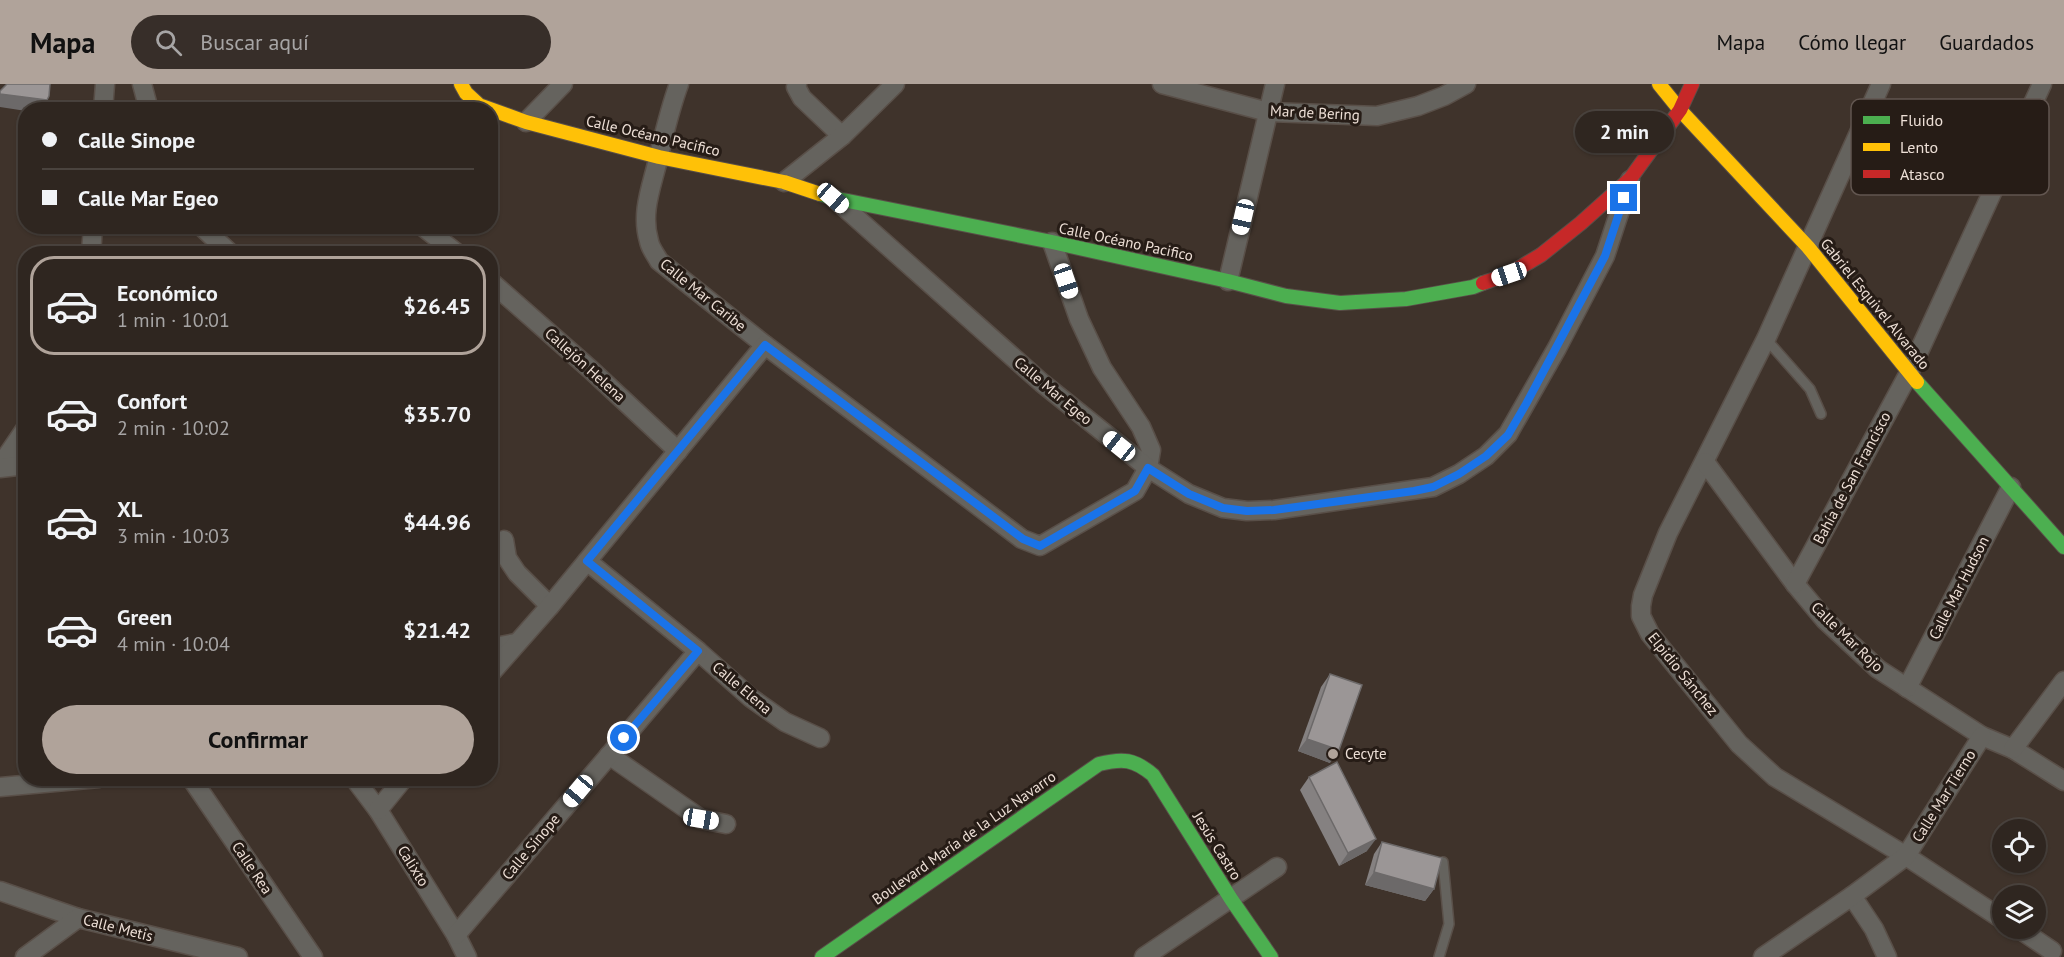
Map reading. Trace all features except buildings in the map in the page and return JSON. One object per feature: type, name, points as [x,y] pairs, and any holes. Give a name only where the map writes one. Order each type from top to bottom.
[{"type":"street","points":[[104,102],[105,84]]},
{"type":"street","points":[[142,84],[147,102]]},
{"type":"street","name":"Calle Océano Pacifico","points":[[461,84],[466,93],[476,102]]},
{"type":"street","points":[[526,122],[563,84]]},
{"type":"street","name":"Calle Mar Caribe","points":[[678,84],[647,196],[646,220],[649,242],[659,261],[765,345],[1023,539],[1040,546],[1135,491],[1148,468]]},
{"type":"street","points":[[797,84],[796,87],[802,98],[842,136]]},
{"type":"street","points":[[784,182],[842,136],[895,84]]},
{"type":"street","name":"Mar de Bering","points":[[1162,84],[1268,112],[1377,116],[1418,106],[1466,84]]},
{"type":"street","points":[[1228,281],[1275,84]]},
{"type":"street","name":"Gabriel Esquivel Alvarado","points":[[1659,84],[1680,110],[1808,247],[1909,373],[2064,547]]},
{"type":"street","name":"Calle Océano Pacifico","points":[[498,112],[526,122],[659,157],[784,182],[833,198],[1052,242],[1286,296],[1340,303],[1406,299],[1473,287],[1509,274],[1541,255],[1581,223],[1630,178],[1680,110],[1692,84]]},
{"type":"street","name":"Elpidio Sánchez","points":[[1874,99],[1881,84]]},
{"type":"street","name":"Bahía de San Francisco","points":[[2035,99],[2042,84]]},
{"type":"street","name":"Elpidio Sánchez","points":[[1851,151],[1766,339],[1668,533],[1643,595],[1641,616],[1644,626],[1739,744],[1758,763],[1775,777],[1906,856],[1992,912]]},
{"type":"street","name":"Calle Mar Egeo","points":[[833,198],[1042,383],[1148,468],[1189,494],[1223,508],[1247,511],[1274,510],[1433,487],[1459,474],[1486,456],[1508,435],[1605,256],[1630,178]]},
{"type":"street","name":"Bahía de San Francisco","points":[[1795,584],[1909,373],[1991,195]]},
{"type":"street","points":[[210,234],[222,246]]},
{"type":"street","points":[[432,234],[448,246]]},
{"type":"street","points":[[1052,242],[1079,320],[1102,368],[1141,427],[1151,450],[1148,468]]},
{"type":"street","name":"Callejón Helena","points":[[498,288],[678,451]]},
{"type":"street","points":[[498,664],[550,606],[765,345]]},
{"type":"street","points":[[0,467],[18,440]]},
{"type":"street","name":"Calle Mar Rojo","points":[[1705,462],[1795,584],[1825,620],[1878,669],[1982,736],[2013,749],[2064,781]]},
{"type":"street","points":[[0,467],[18,466]]},
{"type":"street","name":"Calle Mar Hudson","points":[[1907,688],[2011,487]]},
{"type":"street","points":[[504,540],[507,558],[517,573],[550,606]]},
{"type":"street","name":"Calle Elena","points":[[587,561],[698,651],[751,698],[785,722],[820,738]]},
{"type":"street","points":[[498,646],[516,643]]},
{"type":"street","name":"Calle Sinope","points":[[456,935],[698,651]]},
{"type":"street","points":[[2013,749],[2064,681]]},
{"type":"street","name":"Calle Mar Tierno","points":[[1906,856],[1982,736]]},
{"type":"street","points":[[609,755],[701,819],[726,824]]},
{"type":"street","name":"Jesús Castro","points":[[1129,759],[1153,775],[1231,899],[1271,957]]},
{"type":"street","name":"Boulevard María de la Luz Navarro","points":[[822,957],[1099,764],[1129,759]]},
{"type":"street","points":[[0,787],[18,785]]},
{"type":"street","name":"Calle Rea","points":[[196,786],[313,957]]},
{"type":"street","name":"Calixto","points":[[360,786],[378,810],[456,935],[467,957]]},
{"type":"street","points":[[378,810],[398,786]]},
{"type":"street","points":[[1763,957],[1906,856]]},
{"type":"street","points":[[1144,957],[1277,867]]},
{"type":"street","name":"Calle Metis","points":[[0,891],[78,918],[238,957]]},
{"type":"street","points":[[1852,896],[1874,929],[1887,957]]},
{"type":"street","points":[[25,957],[78,918]]},
{"type":"street","points":[[2034,939],[2052,951]]},
{"type":"lane","points":[[1766,339],[1810,389],[1821,414]]},
{"type":"lane","points":[[1439,957],[1449,924],[1443,862]]},
{"type":"traffic: fast","points":[[820,194],[1052,242],[1286,296],[1340,303],[1406,299],[1473,287],[1483,283]]},
{"type":"traffic: fast","points":[[1917,382],[2064,547]]},
{"type":"traffic: fast","points":[[822,957],[1099,764],[1115,761],[1134,763],[1153,775],[1231,899],[1271,957]]},
{"type":"traffic: slow","points":[[461,84],[466,93],[476,102]]},
{"type":"traffic: slow","points":[[1659,84],[1680,110],[1808,247],[1917,382]]},
{"type":"traffic: slow","points":[[498,112],[526,122],[659,157],[784,182],[820,194]]},
{"type":"traffic: jam","points":[[1483,283],[1509,274],[1541,255],[1630,179],[1680,110],[1692,84]]},
{"type":"place","name":"Cecyte","points":[[1333,754]]},
{"type":"route","points":[[624,738],[698,651],[587,561],[765,345],[1023,539],[1040,546],[1135,491],[1148,468],[1189,494],[1223,508],[1247,511],[1274,510],[1414,491],[1433,487],[1459,474],[1486,456],[1508,435],[1605,256],[1624,198]]}]
